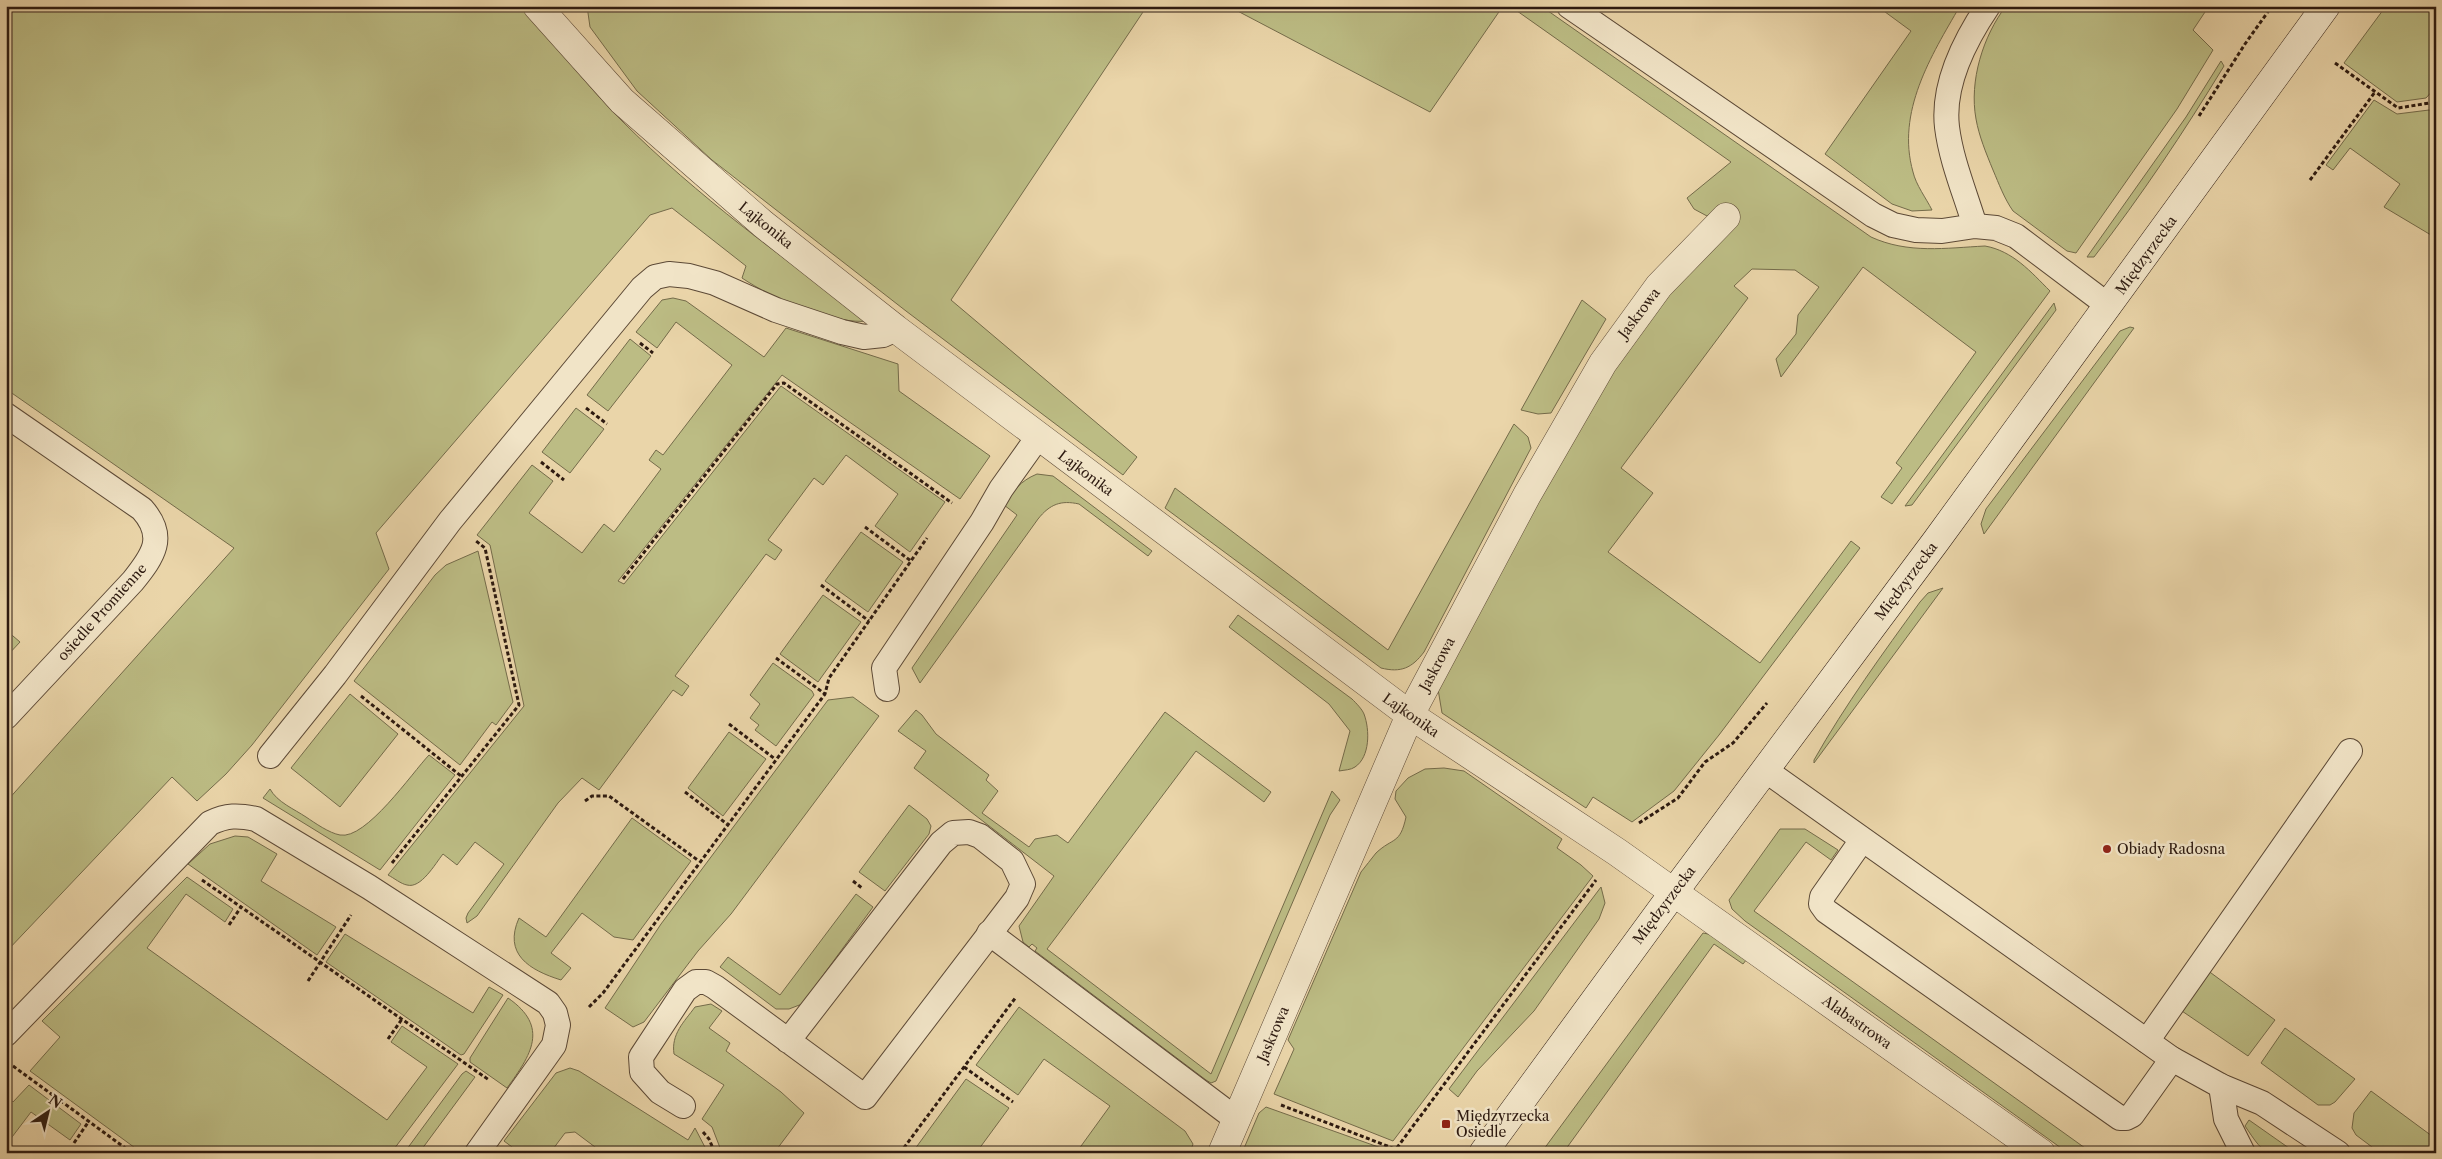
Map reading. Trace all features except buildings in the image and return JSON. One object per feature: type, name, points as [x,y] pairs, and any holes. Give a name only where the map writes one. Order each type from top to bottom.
[{"type":"street","name":"Lajkonika","points":[[537,6],[622,101],[763,224],[896,329],[1410,715],[1674,892]]},
{"type":"street","name":"Międzyrzecka","points":[[1483,1153],[2108,306],[2326,6]]},
{"type":"street","name":"Jaskrowa","points":[[1222,1153],[1410,715],[1526,495],[1603,363],[1659,286],[1726,217]]},
{"type":"street","name":"Alabastrowa","points":[[1674,892],[2041,1153]]},
{"type":"lane","points":[[1569,6],[1873,215],[1893,224],[1916,230],[1942,231],[1975,226],[1996,228],[2016,236],[2108,306]]},
{"type":"lane","points":[[1975,226],[1953,158],[1947,126],[1947,96],[1958,61],[1972,29],[1988,6]]},
{"type":"lane","points":[[270,756],[335,675],[450,521],[642,288],[654,277],[668,274],[689,276],[715,283],[776,310],[864,337],[883,335],[896,329]]},
{"type":"lane","name":"osiedle Promienne","points":[[6,415],[142,509],[152,520],[155,539],[150,559],[133,581],[6,717]]},
{"type":"lane","points":[[887,689],[884,668],[982,522],[1001,489],[1038,437]]},
{"type":"lane","points":[[2147,1041],[2350,751]]},
{"type":"lane","points":[[1765,770],[2172,1059],[2221,1086],[2262,1103],[2338,1153]]},
{"type":"lane","points":[[6,1034],[73,967],[173,859],[210,823],[224,816],[240,815],[268,825],[370,888],[548,1003],[555,1013],[558,1035],[554,1045],[476,1153]]},
{"type":"lane","points":[[683,1106],[660,1092],[642,1072],[641,1057],[686,990],[696,982],[706,982],[715,987],[788,1041],[865,1097],[1017,898],[1023,884],[1012,861],[980,836],[969,832],[953,833],[941,843],[788,1041]]},
{"type":"lane","points":[[1862,840],[1822,897],[1821,904],[1826,911],[2120,1118],[2132,1115],[2172,1059]]},
{"type":"lane","points":[[989,933],[1236,1119]]},
{"type":"lane","points":[[2221,1086],[2226,1119],[2243,1153]]},
{"type":"path","points":[[2197,118],[2244,44],[2272,6]]},
{"type":"path","points":[[2335,63],[2398,108],[2436,102]]},
{"type":"path","points":[[2310,180],[2375,92]]},
{"type":"path","points":[[623,579],[777,384],[784,382],[982,522]]},
{"type":"path","points":[[947,510],[952,502]]},
{"type":"path","points":[[308,981],[370,888],[519,705],[485,548],[450,521]]},
{"type":"path","points":[[865,527],[911,561]]},
{"type":"path","points":[[558,1024],[590,1006],[603,994],[699,861],[825,694],[829,678],[931,532]]},
{"type":"path","points":[[821,586],[869,621]]},
{"type":"path","points":[[776,658],[825,694]]},
{"type":"path","points":[[335,675],[462,776]]},
{"type":"path","points":[[1247,1093],[1394,1151],[1641,821],[1678,798],[1705,762],[1733,743],[1770,699]]},
{"type":"path","points":[[729,724],[775,759]]},
{"type":"path","points":[[685,792],[727,824]]},
{"type":"path","points":[[585,801],[592,796],[609,796],[699,861]]},
{"type":"path","points":[[173,859],[516,1099]]},
{"type":"path","points":[[229,925],[241,907]]},
{"type":"path","points":[[900,1153],[1015,997],[1023,1003]]},
{"type":"path","points":[[388,1038],[402,1019]]},
{"type":"path","points":[[6,1061],[132,1153]]},
{"type":"path","points":[[964,1067],[1013,1102]]},
{"type":"path","points":[[74,1143],[89,1121]]},
{"type":"green space","points":[[6,6],[522,6],[596,93],[651,149],[742,226],[870,321],[855,321],[821,315],[786,302],[742,278],[746,266],[672,208],[650,215],[376,533],[389,569],[252,745],[226,774],[197,801],[172,777],[6,952],[6,802],[234,548],[6,389]]},
{"type":"green space","points":[[587,6],[1147,6],[951,300],[1137,457],[1123,475],[906,311],[712,160],[637,91],[590,27]]},
{"type":"green space","points":[[1228,6],[1503,6],[1430,112]]},
{"type":"green space","points":[[1510,6],[1541,6],[1871,237],[1899,246],[1913,248],[1942,249],[1985,246],[1995,249],[2004,252],[2021,263],[2050,291],[1892,504],[1881,497],[1902,468],[1896,463],[1976,352],[1863,267],[1781,377],[1776,359],[1796,334],[1798,315],[1819,287],[1795,270],[1752,269],[1734,286],[1748,298],[1621,468],[1653,493],[1608,552],[1760,663],[1851,541],[1860,548],[1719,735],[1674,791],[1632,822],[1593,797],[1586,808],[1442,713],[1438,689],[1578,421],[1655,307],[1740,218],[1726,203],[1707,216],[1694,209],[1687,198],[1731,162]]},
{"type":"green space","points":[[1877,6],[1960,6],[1938,45],[1919,85],[1909,128],[1909,150],[1914,177],[1932,210],[1912,211],[1892,204],[1825,154],[1911,31]]},
{"type":"green space","points":[[2006,6],[2209,6],[2193,30],[2213,50],[2177,109],[2076,253],[2067,251],[2013,211],[2000,186],[1979,132],[1974,104],[1976,74],[1991,31]]},
{"type":"green space","points":[[2386,6],[2436,6],[2436,87],[2426,98],[2397,102],[2344,63]]},
{"type":"green space","points":[[2221,61],[2224,66],[2162,163],[2094,257],[2087,257],[2186,117]]},
{"type":"green space","points":[[2374,100],[2397,114],[2429,110],[2436,113],[2436,238],[2384,207],[2400,184],[2350,148],[2333,170],[2326,165]]},
{"type":"green space","points":[[673,298],[686,301],[764,357],[786,328],[898,364],[899,391],[990,456],[960,499],[782,375],[618,581],[624,584],[781,386],[945,502],[910,552],[875,526],[898,494],[846,455],[823,485],[814,478],[768,540],[782,550],[775,560],[766,554],[675,676],[689,686],[682,696],[673,690],[599,790],[582,778],[558,803],[477,916],[467,923],[468,913],[504,864],[475,842],[457,865],[443,854],[422,880],[412,885],[402,883],[388,875],[524,706],[490,545],[477,535],[532,465],[553,481],[529,513],[582,553],[604,524],[614,532],[661,469],[649,460],[656,450],[663,455],[732,365],[676,322],[657,348],[636,332],[662,300]]},
{"type":"green space","points":[[1582,300],[1606,319],[1551,413],[1538,414],[1521,410]]},
{"type":"green space","points":[[2054,303],[2056,310],[1912,505],[1905,506]]},
{"type":"green space","points":[[2130,327],[2134,328],[1984,534],[1981,524],[1986,509],[2120,331]]},
{"type":"green space","points":[[630,339],[651,356],[608,411],[587,395]]},
{"type":"green space","points":[[576,408],[604,429],[570,473],[542,452]]},
{"type":"green space","points":[[1514,424],[1528,437],[1531,448],[1424,652],[1415,662],[1405,668],[1394,670],[1381,668],[1165,508],[1175,488],[1388,650]]},
{"type":"green space","points":[[1037,474],[1053,476],[1152,551],[1148,556],[1079,504],[1056,504],[1038,519],[920,683],[912,668],[1017,515],[1004,505],[1018,487]]},
{"type":"green space","points":[[861,532],[903,562],[868,612],[825,581]]},
{"type":"green space","points":[[478,551],[513,702],[496,725],[492,722],[460,765],[354,681],[435,575],[446,565]]},
{"type":"green space","points":[[1943,588],[1814,763],[1814,760],[1851,699],[1920,602],[1928,593]]},
{"type":"green space","points":[[823,595],[861,622],[818,682],[780,654]]},
{"type":"green space","points":[[1238,615],[1352,699],[1360,708],[1366,720],[1368,735],[1364,757],[1355,767],[1339,771],[1350,731],[1329,704],[1229,627]]},
{"type":"green space","points":[[6,630],[20,642],[6,657]]},
{"type":"green space","points":[[773,663],[812,691],[814,695],[776,746],[755,730],[759,725],[750,718],[760,704],[750,695]]},
{"type":"green space","points":[[350,694],[398,734],[340,807],[291,768]]},
{"type":"green space","points":[[853,697],[879,716],[731,914],[698,951],[644,1022],[633,1027],[605,1008],[661,924],[828,700]]},
{"type":"green space","points":[[916,710],[936,734],[989,775],[986,780],[998,791],[982,813],[1029,847],[1035,839],[1057,835],[1068,843],[1165,712],[1271,792],[1264,802],[1196,751],[1047,949],[1211,1074],[1332,791],[1340,800],[1330,815],[1216,1081],[1211,1083],[1206,1080],[1035,951],[1037,948],[1032,944],[1029,947],[1023,942],[1019,926],[1054,876],[914,768],[926,751],[898,731]]},
{"type":"green space","points":[[729,732],[766,759],[723,816],[688,788]]},
{"type":"green space","points":[[429,755],[455,775],[380,870],[263,798],[270,789],[281,801],[322,828],[340,835],[351,834],[375,817],[388,804]]},
{"type":"green space","points":[[1444,768],[1464,771],[1562,839],[1557,848],[1593,876],[1393,1141],[1274,1094],[1294,1049],[1288,1040],[1361,872],[1376,853],[1395,840],[1404,826],[1406,817],[1395,799],[1396,791],[1408,778],[1425,769]]},
{"type":"green space","points":[[909,805],[927,819],[931,826],[929,834],[885,891],[859,872]]},
{"type":"green space","points":[[632,818],[691,861],[633,940],[614,937],[582,913],[551,953],[571,968],[561,980],[529,965],[517,951],[514,941],[519,918],[546,937]]},
{"type":"green space","points":[[1780,829],[1805,829],[1838,850],[1831,860],[1806,842],[1754,911],[2092,1153],[2068,1153],[1745,921],[1732,909],[1729,900]]},
{"type":"green space","points":[[235,836],[248,837],[277,854],[261,881],[336,927],[317,955],[188,864],[210,844]]},
{"type":"green space","points":[[187,877],[233,909],[225,922],[186,894],[147,948],[387,1120],[427,1067],[391,1042],[402,1026],[458,1064],[391,1153],[142,1153],[30,1071],[60,1037],[42,1021]]},
{"type":"green space","points":[[1601,887],[1605,903],[1599,919],[1534,1011],[1477,1071],[1458,1097],[1449,1089]]},
{"type":"green space","points":[[856,894],[873,907],[802,1004],[789,1009],[776,1009],[720,967],[728,957],[780,995]]},
{"type":"green space","points":[[1703,933],[1713,935],[1747,959],[1743,964],[1714,944],[1563,1153],[1541,1153]]},
{"type":"green space","points":[[345,934],[473,1013],[489,987],[503,995],[464,1054],[461,1055],[326,962]]},
{"type":"green space","points":[[2207,970],[2275,1020],[2248,1056],[2179,1009]]},
{"type":"green space","points":[[508,998],[521,1009],[529,1020],[532,1042],[529,1053],[507,1088],[470,1062],[470,1058]]},
{"type":"green space","points":[[711,1004],[722,1011],[709,1028],[730,1043],[726,1051],[781,1092],[804,1113],[774,1153],[722,1153],[712,1127],[702,1119],[724,1085],[674,1054],[676,1034],[695,1007]]},
{"type":"green space","points":[[1019,1007],[1185,1131],[1193,1144],[1190,1153],[1076,1153],[1110,1106],[1044,1059],[1018,1095],[976,1065]]},
{"type":"green space","points":[[2285,1028],[2355,1079],[2335,1102],[2330,1105],[2318,1105],[2261,1063]]},
{"type":"green space","points":[[570,1068],[579,1071],[688,1140],[695,1128],[708,1153],[603,1153],[575,1132],[565,1133],[550,1153],[520,1153],[504,1141],[556,1073]]},
{"type":"green space","points":[[466,1071],[475,1077],[419,1153],[404,1153],[462,1074]]},
{"type":"green space","points":[[966,1079],[1009,1108],[976,1153],[912,1153]]},
{"type":"green space","points":[[29,1085],[81,1124],[70,1140],[31,1112],[6,1145],[6,1096],[13,1102]]},
{"type":"green space","points":[[2371,1091],[2436,1139],[2436,1153],[2380,1153],[2356,1135],[2352,1128],[2354,1113]]},
{"type":"green space","points":[[1266,1107],[1384,1149],[1385,1153],[1242,1153],[1259,1113]]},
{"type":"green space","points":[[2249,1120],[2296,1153],[2276,1153],[2265,1150],[2256,1142],[2245,1126]]},
{"type":"place","name":"Obiady Radosna","points":[[2107,849]]},
{"type":"place","name":"Międzyrzecka Osiedle","points":[[1446,1124]]}]
